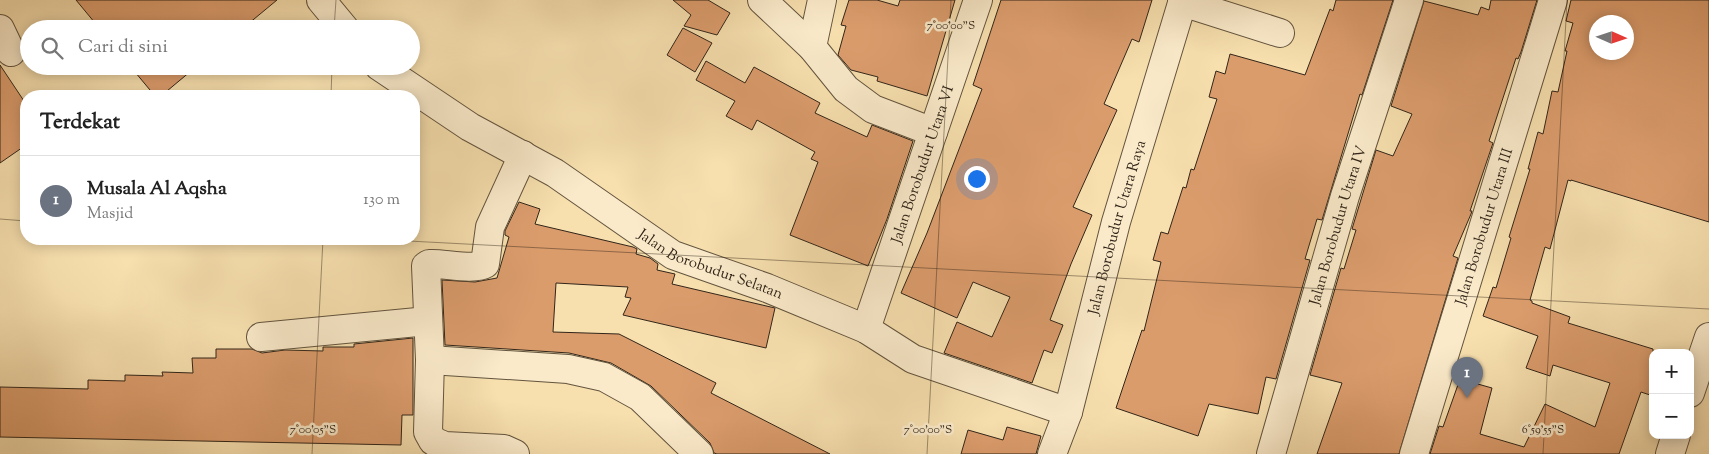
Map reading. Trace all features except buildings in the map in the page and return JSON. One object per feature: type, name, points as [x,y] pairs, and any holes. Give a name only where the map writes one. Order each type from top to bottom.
[{"type":"street","points":[[321,0],[338,20]]},
{"type":"street","points":[[762,0],[812,47],[846,89],[873,109],[933,132]]},
{"type":"street","points":[[812,47],[822,0]]},
{"type":"street","name":"Jalan Borobudur Utara VI","points":[[866,329],[978,0]]},
{"type":"street","name":"Jalan Borobudur Utara IV","points":[[1271,454],[1344,196],[1408,0]]},
{"type":"street","name":"Jalan Borobudur Utara III","points":[[1414,454],[1552,0]]},
{"type":"street","points":[[1183,1],[1280,33]]},
{"type":"street","name":"Jalan Borobudur Utara Raya","points":[[1052,454],[1068,412],[1116,222],[1183,1]]},
{"type":"street","name":"Jalan Borobudur Selatan","points":[[392,75],[414,90]]},
{"type":"street","name":"Jalan Borobudur Selatan","points":[[420,94],[470,128],[555,173],[673,255],[767,288],[866,329],[913,359],[1068,412]]},
{"type":"street","points":[[515,454],[504,449],[445,446],[433,441],[428,432],[430,360],[427,265],[481,266],[485,264],[490,227],[523,155]]},
{"type":"street","points":[[261,337],[428,321]]},
{"type":"street","points":[[1694,381],[1709,337]]},
{"type":"street","points":[[430,360],[568,370],[604,377],[640,397],[699,454]]},
{"type":"street","points":[[1670,454],[1675,439]]},
{"type":"place","name":"Musala Al Aqsha","points":[[1467,398]]}]
